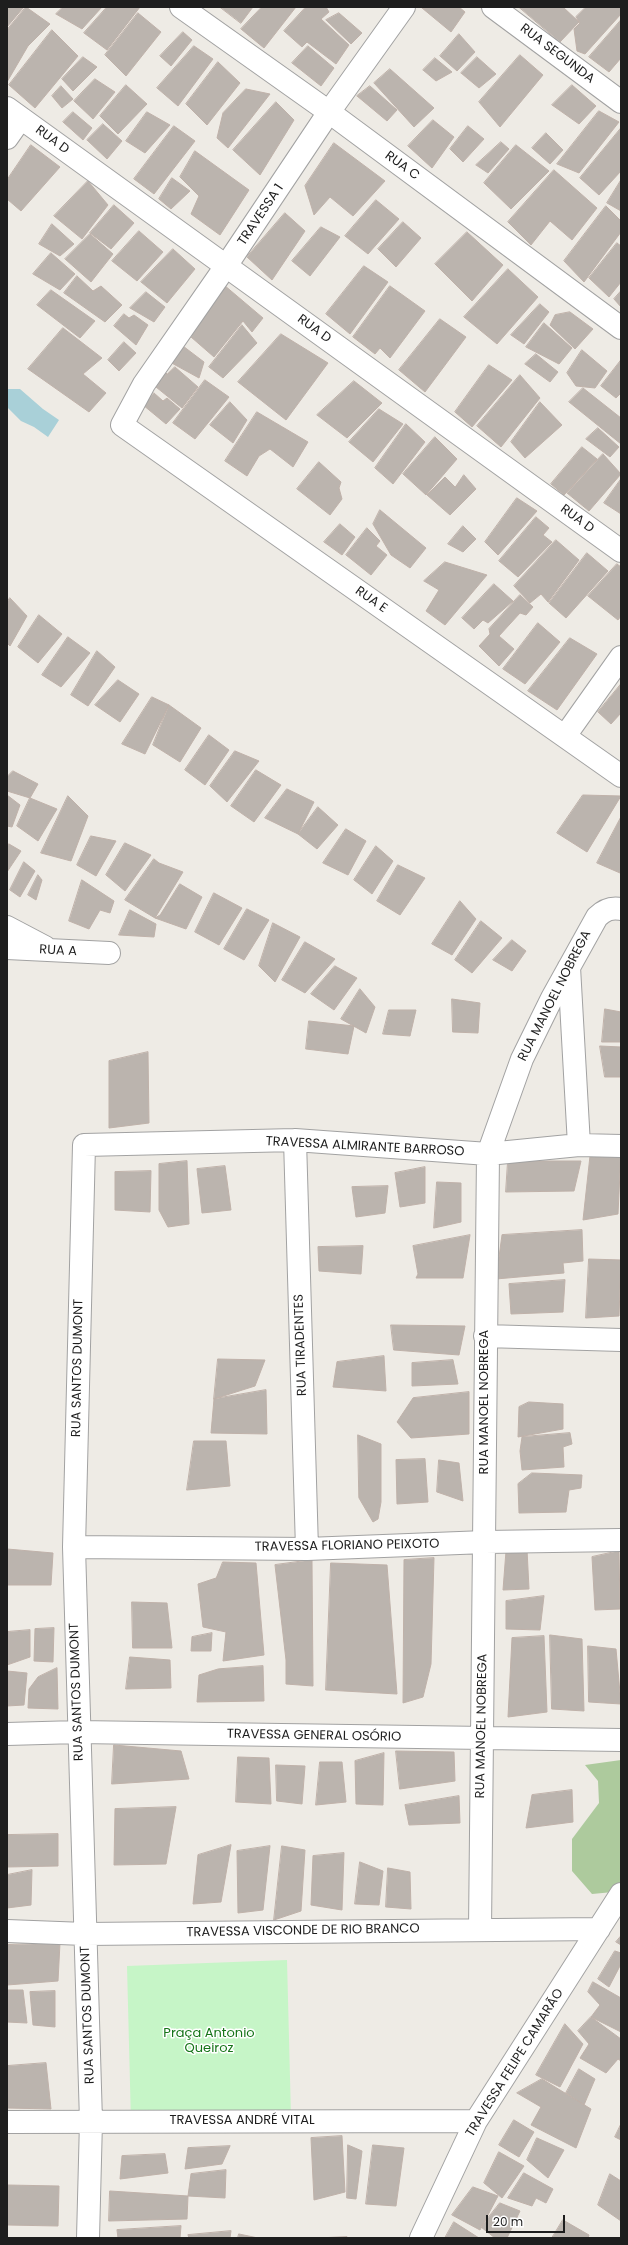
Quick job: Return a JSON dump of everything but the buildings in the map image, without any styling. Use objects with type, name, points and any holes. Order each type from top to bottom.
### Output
[{"type":"street","name":"RUA C","points":[[181,7],[329,112],[621,328]]},
{"type":"street","name":"TRAVESSA 1","points":[[122,425],[144,384],[226,266],[329,112],[404,7]]},
{"type":"street","name":"RUA SEGUNDA","points":[[493,7],[621,102]]},
{"type":"street","name":"RUA D","points":[[14,113],[621,551]]},
{"type":"street","points":[[7,138],[14,113]]},
{"type":"street","name":"RUA E","points":[[122,425],[621,776]]},
{"type":"street","points":[[565,736],[621,658]]},
{"type":"street","name":"RUA MANOEL NOBREGA","points":[[480,1929],[488,1154],[522,1059],[569,967],[597,917],[604,911],[616,909]]},
{"type":"street","points":[[7,928],[51,950]]},
{"type":"street","name":"RUA A","points":[[7,948],[109,953]]},
{"type":"street","points":[[569,967],[578,1145]]},
{"type":"street","name":"TRAVESSA ALMIRANTE BARROSO","points":[[84,1145],[295,1140],[488,1154],[578,1145],[621,1146]]},
{"type":"street","name":"RUA TIRADENTES","points":[[295,1140],[306,1549]]},
{"type":"street","name":"RUA SANTOS DUMONT","points":[[84,1145],[74,1547],[78,1732],[91,2121],[88,2238]]},
{"type":"street","points":[[485,1336],[621,1340]]},
{"type":"street","name":"TRAVESSA FLORIANO PEIXOTO","points":[[74,1547],[306,1549],[485,1542],[621,1540]]},
{"type":"street","name":"TRAVESSA GENERAL OSÓRIO","points":[[7,1734],[78,1732],[621,1740]]},
{"type":"street","name":"TRAVESSA FELIPE CAMARÃO","points":[[422,2238],[476,2122],[621,1894]]},
{"type":"street","name":"TRAVESSA VISCONDE DE RIO BRANCO","points":[[7,1932],[85,1934],[599,1929]]},
{"type":"street","name":"TRAVESSA ANDRÉ VITAL","points":[[7,2122],[476,2122]]},
{"type":"green space","points":[[621,1760],[621,1888],[613,1892],[592,1894],[572,1871],[572,1839],[599,1803],[598,1781],[585,1765]]},
{"type":"green space","name":"Praça Antonio Queiroz","points":[[287,1960],[291,2117],[131,2123],[127,1966]]},
{"type":"water","points":[[8,389],[20,389],[43,409],[59,420],[48,437],[34,427],[21,421],[7,407]]}]
